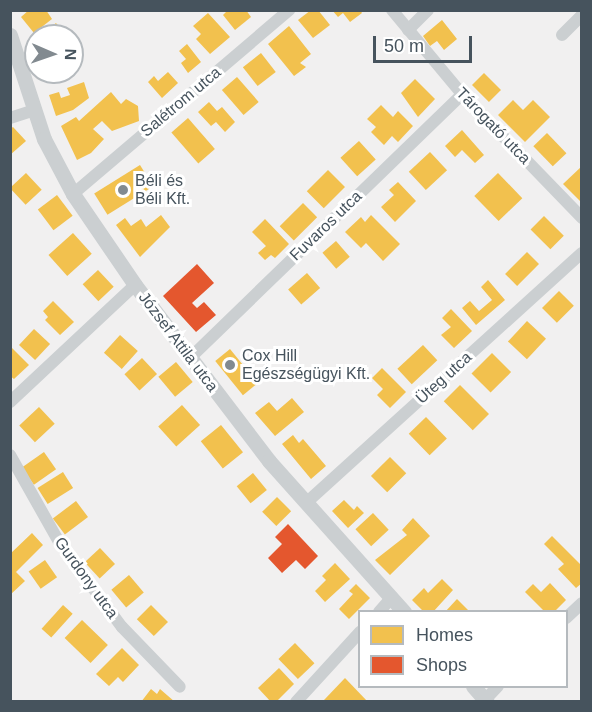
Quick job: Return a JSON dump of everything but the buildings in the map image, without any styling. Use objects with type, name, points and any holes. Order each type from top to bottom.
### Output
[{"type":"street","name":"Salétrom utca","points":[[73,194],[289,10]]},
{"type":"street","name":"Tárogató utca","points":[[392,10],[462,94],[582,218]]},
{"type":"street","points":[[408,30],[428,10]]},
{"type":"street","points":[[562,35],[582,15]]},
{"type":"street","name":"József Attila utca","points":[[10,35],[57,166],[73,194],[135,285],[306,503],[403,610]]},
{"type":"street","name":"Fuvaros utca","points":[[190,358],[462,94]]},
{"type":"street","points":[[10,118],[35,110]]},
{"type":"street","name":"Üteg utca","points":[[306,503],[582,253]]},
{"type":"street","points":[[10,402],[135,285]]},
{"type":"street","name":"Gurdony utca","points":[[10,455],[58,542],[122,627],[180,687]]},
{"type":"street","points":[[380,610],[392,597]]},
{"type":"street","points":[[568,617],[582,603]]},
{"type":"street","points":[[296,702],[358,634]]},
{"type":"street","points":[[474,688],[486,700],[497,688]]},
{"type":"place","name":"Béli és Béli Kft.","points":[[123,190]]},
{"type":"place","name":"Cox Hill Egészségügyi Kft.","points":[[230,365]]}]
